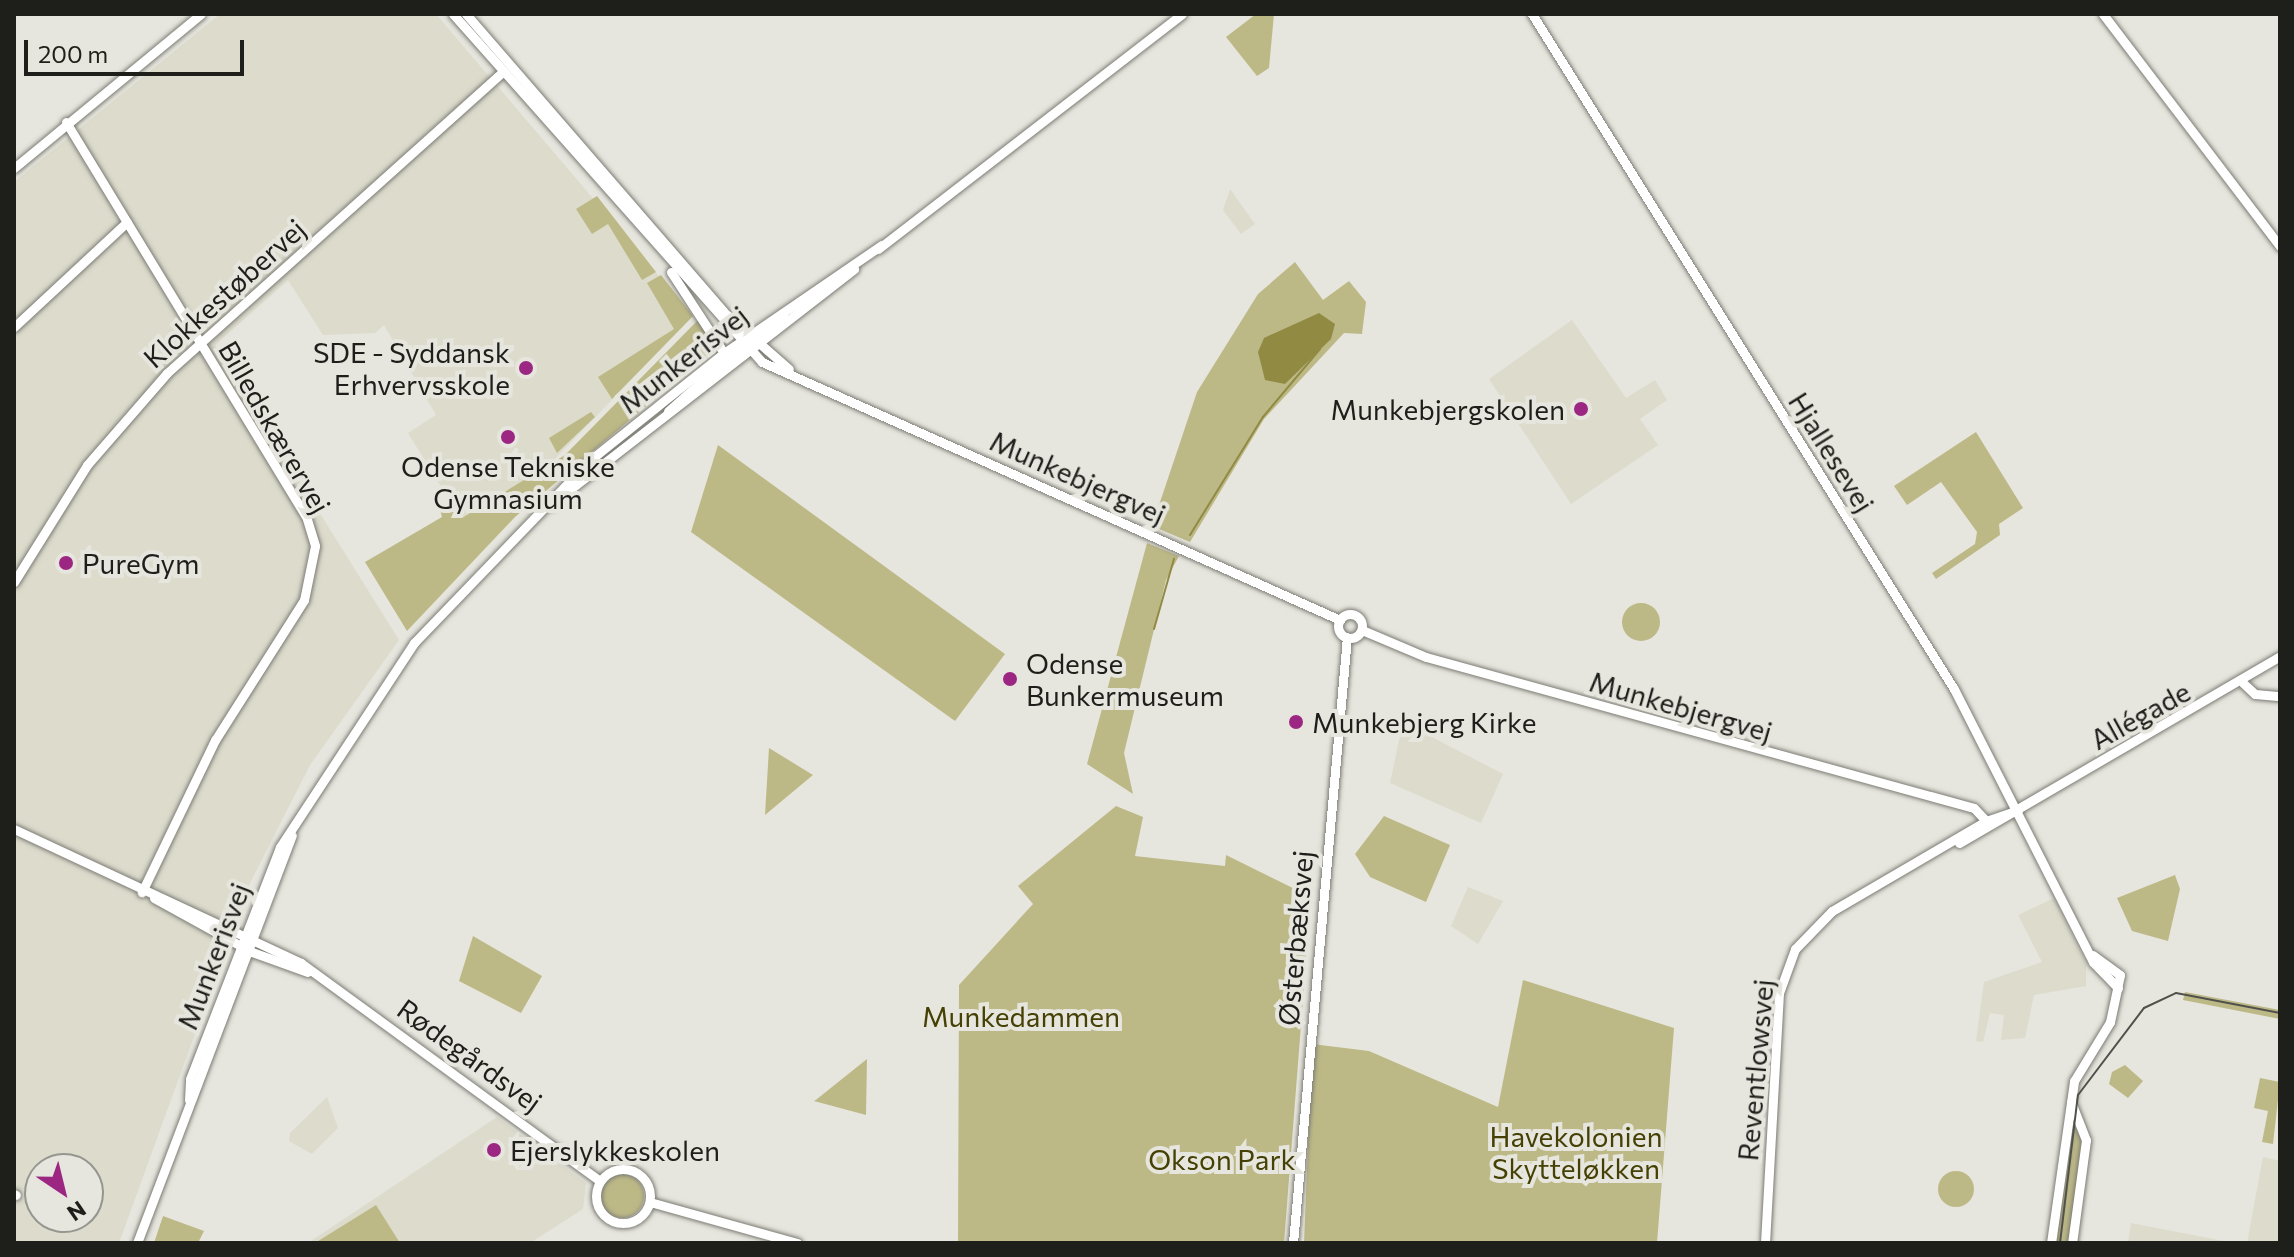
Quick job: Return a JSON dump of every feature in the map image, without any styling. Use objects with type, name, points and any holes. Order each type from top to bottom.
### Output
[{"type":"street","points":[[14,168],[66,122],[201,14]]},
{"type":"street","name":"Munkebjergvej","points":[[453,14],[670,265],[750,344],[798,375],[1340,620],[1357,615],[1362,630],[1426,657],[1974,808],[1986,821]]},
{"type":"street","name":"Munkebjergvej","points":[[466,14],[750,344]]},
{"type":"street","name":"Munkerisvej","points":[[189,1100],[217,1038],[272,866],[390,675],[524,525],[589,461],[724,353],[750,344],[1182,14]]},
{"type":"street","name":"Hjallesevej","points":[[1532,14],[1947,677],[2092,955],[2118,988]]},
{"type":"street","points":[[2103,14],[2280,246]]},
{"type":"street","name":"Klokkestøbervej","points":[[14,582],[87,465],[200,342],[503,71]]},
{"type":"street","name":"Billedskærervej","points":[[66,122],[306,516],[315,565],[304,600],[215,740],[146,894]]},
{"type":"street","points":[[14,327],[127,222]]},
{"type":"street","name":"Munkerisvej","points":[[524,525],[659,423],[802,298],[882,245]]},
{"type":"street","points":[[670,265],[724,353]]},
{"type":"street","points":[[1340,620],[1347,637],[1362,630]]},
{"type":"street","name":"Østerbæksvej","points":[[1293,1243],[1347,637]]},
{"type":"street","name":"Allégade","points":[[2018,810],[2243,683],[2280,656]]},
{"type":"street","points":[[2243,683],[2255,694],[2280,696]]},
{"type":"street","name":"Reventlowsvej","points":[[1952,845],[1986,821],[2018,810]]},
{"type":"street","name":"Reventlowsvej","points":[[1765,1243],[1779,993],[1795,949],[1832,911],[2018,810]]},
{"type":"street","name":"Rødegårdsvej","points":[[14,829],[248,943]]},
{"type":"street","name":"Munkerisvej","points":[[137,1243],[248,943],[292,834]]},
{"type":"street","name":"Rødegårdsvej","points":[[146,894],[169,911],[307,969],[389,1023],[600,1181]]},
{"type":"street","points":[[2051,1243],[2071,1099],[2083,1060],[2110,1022],[2120,975],[2092,955]]},
{"type":"street","points":[[2071,1099],[2086,1140],[2072,1243]]},
{"type":"street","points":[[616,1169],[634,1171],[647,1183],[650,1202],[635,1220],[612,1220],[598,1206],[600,1181],[616,1169]]},
{"type":"street","points":[[650,1202],[797,1243]]},
{"type":"shaded area","points":[[220,14],[436,14],[693,316],[547,467],[461,519],[408,433],[436,415],[384,325],[375,333],[323,335],[288,280],[215,345],[399,640],[310,765],[249,885],[119,1243],[14,1243],[14,182]]},
{"type":"shaded area","points":[[1230,189],[1255,224],[1241,234],[1223,210]]},
{"type":"shaded area","points":[[1319,313],[1335,324],[1331,339],[1285,384],[1265,380],[1258,352],[1264,338]]},
{"type":"shaded area","name":"Munkebjergskolen","points":[[1572,320],[1626,398],[1655,380],[1667,400],[1640,419],[1658,445],[1571,504],[1489,379]]},
{"type":"shaded area","points":[[1403,722],[1503,774],[1481,823],[1390,783]]},
{"type":"shaded area","points":[[1468,887],[1503,901],[1478,944],[1451,926]]},
{"type":"shaded area","points":[[2054,898],[2086,963],[2086,986],[2034,995],[2025,1038],[2001,1040],[2004,1015],[1990,1013],[1983,1042],[1976,1041],[1984,982],[2042,962],[2018,915]]},
{"type":"shaded area","points":[[327,1097],[338,1128],[312,1154],[289,1141],[290,1133]]},
{"type":"shaded area","name":"Ejerslykkeskolen","points":[[497,1117],[586,1183],[583,1209],[530,1243],[308,1243]]},
{"type":"shaded area","points":[[2263,1157],[2280,1161],[2280,1243],[2247,1243]]},
{"type":"shaded area","points":[[2131,1223],[2234,1243],[2128,1243]]},
{"type":"green space","points":[[1256,14],[1274,14],[1269,68],[1257,76],[1226,37]]},
{"type":"green space","points":[[597,196],[656,272],[642,280],[608,224],[592,234],[576,209]]},
{"type":"green space","points":[[1295,262],[1323,300],[1349,281],[1366,302],[1362,334],[1344,333],[1264,419],[1190,542],[1152,526],[1197,392],[1258,294]]},
{"type":"green space","points":[[661,275],[693,316],[612,399],[598,377],[674,329],[647,283]]},
{"type":"green space","points":[[698,320],[714,345],[708,354],[515,517],[407,631],[365,562],[442,517],[440,510],[452,503],[462,518],[565,455]]},
{"type":"green space","points":[[591,412],[595,417],[557,453],[549,438]]},
{"type":"green space","points":[[1976,432],[2023,508],[1999,524],[2000,535],[1936,579],[1932,573],[1975,544],[1977,532],[1941,482],[1907,505],[1894,486]]},
{"type":"green space","points":[[718,445],[1005,654],[955,721],[691,532]]},
{"type":"green space","points":[[1147,543],[1179,556],[1166,580],[1124,753],[1133,794],[1087,764]]},
{"type":"green space","points":[[1641,603],[1654,609],[1660,622],[1654,635],[1641,641],[1628,635],[1622,622],[1628,609]]},
{"type":"green space","points":[[769,748],[813,775],[765,815]]},
{"type":"green space","points":[[1116,806],[1143,817],[1135,856],[1225,866],[1226,855],[1311,897],[1284,1243],[958,1243],[959,985],[1033,904],[1018,886]]},
{"type":"green space","points":[[1384,816],[1450,845],[1426,902],[1370,877],[1355,854]]},
{"type":"green space","points":[[2175,875],[2180,889],[2168,941],[2132,931],[2117,898]]},
{"type":"green space","points":[[473,936],[542,976],[521,1013],[459,981]]},
{"type":"green space","name":"Havekolonien Skytteløkken","points":[[1523,980],[1674,1028],[1657,1243],[1304,1243],[1312,1044],[1369,1051],[1498,1107]]},
{"type":"green space","points":[[2185,992],[2280,1010],[2280,1019],[2183,1000]]},
{"type":"green space","points":[[867,1059],[866,1115],[814,1101],[817,1099]]},
{"type":"green space","points":[[2125,1065],[2143,1081],[2128,1098],[2109,1084],[2112,1072]]},
{"type":"green space","points":[[2260,1078],[2280,1082],[2273,1144],[2262,1142],[2268,1111],[2254,1108]]},
{"type":"green space","points":[[2071,1119],[2083,1140],[2070,1243],[2055,1243]]},
{"type":"green space","points":[[1956,1171],[1969,1176],[1974,1189],[1969,1202],[1956,1207],[1943,1202],[1938,1189],[1943,1176]]},
{"type":"green space","points":[[622,1174],[637,1181],[644,1196],[637,1211],[622,1218],[607,1211],[600,1196],[607,1181]]},
{"type":"green space","points":[[376,1205],[400,1243],[315,1243]]},
{"type":"green space","points":[[163,1216],[204,1231],[198,1243],[154,1243]]},
{"type":"waterway","points":[[1190,535],[1263,417],[1320,349]]},
{"type":"waterway","points":[[1154,629],[1174,559]]},
{"type":"tram line","points":[[2060,1243],[2078,1095],[2144,1008],[2176,993],[2280,1013]]},
{"type":"place","name":"SDE - Syddansk Erhvervsskole","points":[[526,368]]},
{"type":"place","name":"Munkebjergskolen","points":[[1581,409]]},
{"type":"place","name":"Odense Tekniske Gymnasium","points":[[508,437]]},
{"type":"place","name":"PureGym","points":[[66,563]]},
{"type":"place","name":"Odense Bunkermuseum","points":[[1010,679]]},
{"type":"place","name":"Munkebjerg Kirke","points":[[1296,722]]},
{"type":"place","name":"Ejerslykkeskolen","points":[[494,1150]]},
{"type":"park label","name":"Munkedammen","points":[[1021,1016]]},
{"type":"park label","name":"Okson Park","points":[[1222,1159]]}]
